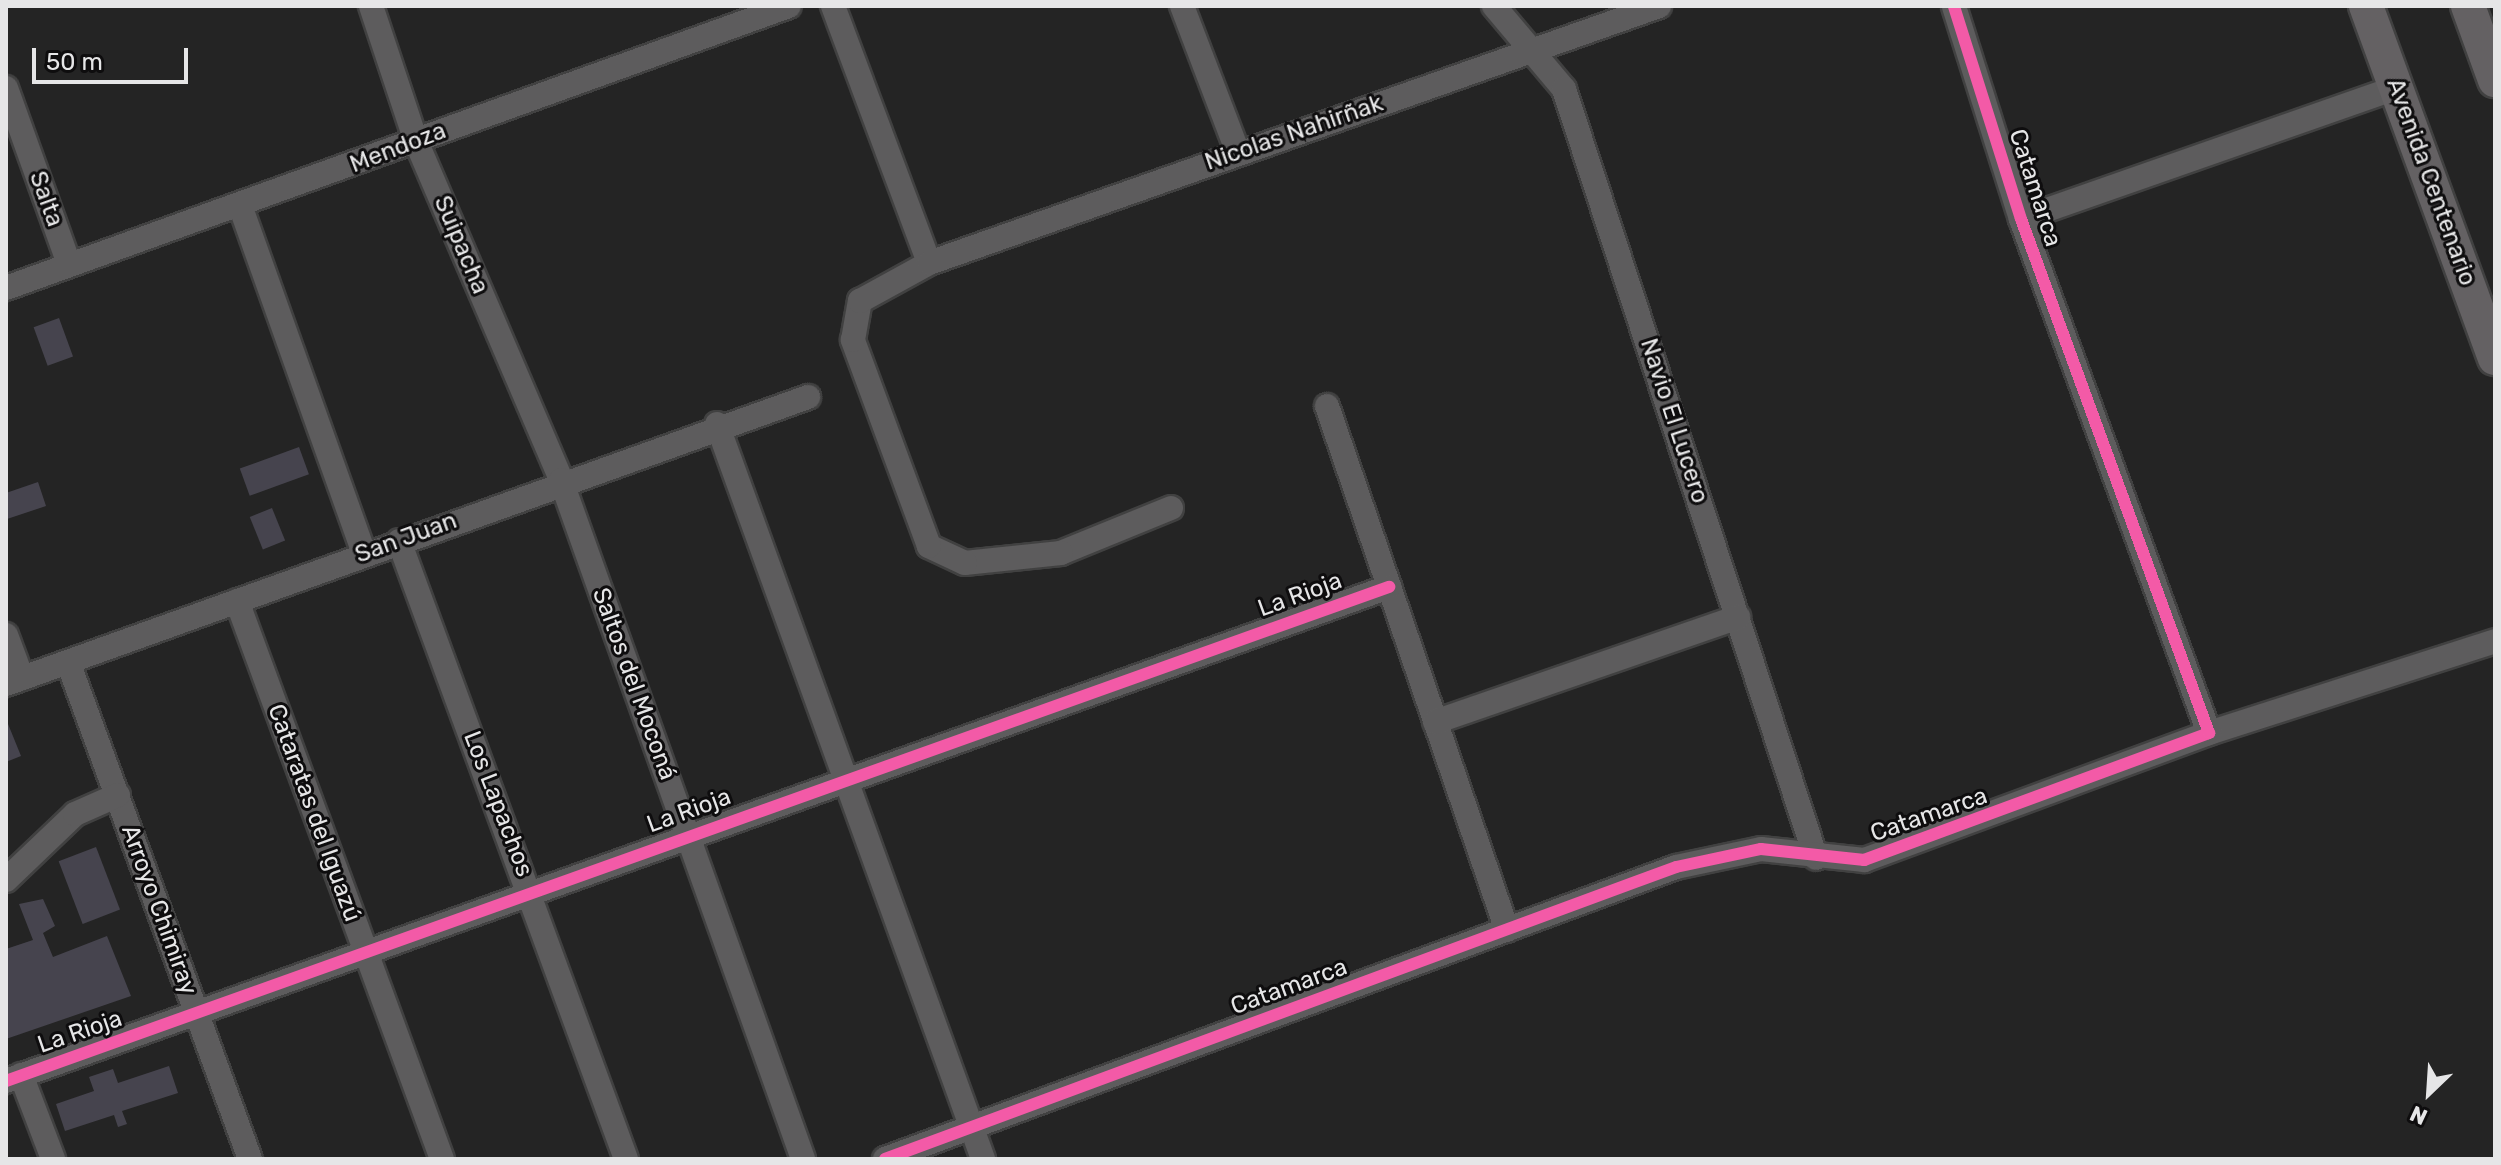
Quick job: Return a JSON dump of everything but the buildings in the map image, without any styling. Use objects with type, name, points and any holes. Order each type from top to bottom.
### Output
[{"type":"main road","name":"Avenida Centenario","points":[[2366,6],[2495,358]]},
{"type":"main road","points":[[2468,6],[2488,40],[2495,80]]},
{"type":"street","name":"Suipacha","points":[[371,6],[416,141],[561,480]]},
{"type":"street","name":"Mendoza","points":[[6,288],[69,264],[241,208],[789,6]]},
{"type":"street","points":[[833,6],[929,263]]},
{"type":"street","points":[[1182,6],[1238,153]]},
{"type":"street","name":"Navio El Lucero","points":[[1494,6],[1564,89],[1816,858]]},
{"type":"street","name":"Nicolas Nahirñak","points":[[1171,508],[1061,553],[965,563],[929,546],[853,340],[860,301],[929,263],[1659,6]]},
{"type":"street","name":"Catamarca","points":[[885,1159],[1676,867],[1761,849],[1816,858],[1864,860],[2209,733],[2021,219],[1954,6]]},
{"type":"street","name":"Salta","points":[[6,88],[69,264]]},
{"type":"street","points":[[2021,219],[2396,88]]},
{"type":"street","points":[[241,208],[364,553]]},
{"type":"street","name":"San Juan","points":[[14,681],[717,424],[808,397]]},
{"type":"street","points":[[1327,406],[1507,930]]},
{"type":"street","points":[[717,424],[848,777],[983,1159]]},
{"type":"street","name":"Saltos del Moconá","points":[[561,480],[803,1159]]},
{"type":"street","name":"Los Lapachos","points":[[399,541],[531,893],[626,1159]]},
{"type":"street","name":"La Rioja","points":[[14,1078],[366,956],[687,834],[1389,587]]},
{"type":"street","name":"Cataratas del Iguazú","points":[[237,601],[442,1159]]},
{"type":"street","points":[[1435,722],[1738,617]]},
{"type":"street","points":[[6,635],[14,681]]},
{"type":"street","points":[[2209,733],[2495,641]]},
{"type":"street","name":"Arroyo Chimiray","points":[[68,662],[250,1159]]},
{"type":"street","points":[[6,880],[75,814],[118,795]]},
{"type":"street","points":[[14,1078],[53,1159]]},
{"type":"cycle path","points":[[885,1159],[1676,867],[1761,849],[1864,860],[2209,733],[2021,219],[1954,6]]},
{"type":"cycle path","points":[[6,1081],[1389,587]]}]
